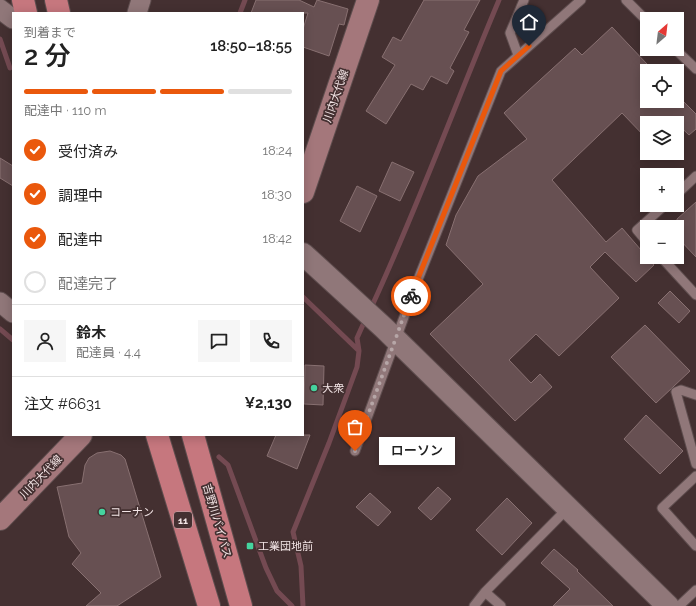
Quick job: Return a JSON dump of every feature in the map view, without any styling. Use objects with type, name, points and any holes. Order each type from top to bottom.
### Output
[{"type":"highway","points":[[23,0],[26,12]]},
{"type":"highway","points":[[56,0],[59,12]]},
{"type":"highway","name":"11","points":[[157,436],[209,606]]},
{"type":"highway","name":"吉野川バイパス","points":[[193,436],[241,606]]},
{"type":"main road","name":"川内大代線","points":[[304,189],[368,0]]},
{"type":"main road","name":"川内大代線","points":[[0,519],[80,436]]},
{"type":"street","points":[[137,12],[141,0]]},
{"type":"street","points":[[0,9],[12,18]]},
{"type":"street","points":[[304,255],[390,334],[668,606]]},
{"type":"street","points":[[0,302],[12,312]]},
{"type":"lane","points":[[518,55],[510,33],[524,0]]},
{"type":"lane","points":[[355,451],[390,334],[414,287],[501,71],[581,0]]},
{"type":"lane","points":[[626,0],[640,14]]},
{"type":"lane","points":[[682,56],[696,70]]},
{"type":"lane","points":[[684,187],[696,176]]},
{"type":"lane","points":[[648,220],[656,212]]},
{"type":"lane","points":[[667,264],[696,295]]},
{"type":"lane","points":[[696,395],[681,390],[676,392],[696,464]]},
{"type":"lane","points":[[696,476],[662,508],[696,546]]},
{"type":"lane","points":[[474,606],[485,592],[568,508]]},
{"type":"lane","points":[[679,606],[696,590]]},
{"type":"lane","points":[[485,592],[501,606]]},
{"type":"building","points":[[256,0],[299,0],[314,7],[317,0],[348,9],[344,25],[339,24],[329,56],[304,47],[304,26],[308,13],[251,12]]},
{"type":"building","points":[[424,0],[480,0],[464,30],[469,32],[450,68],[454,71],[447,84],[431,76],[423,90],[411,84],[386,124],[366,111],[395,65],[382,57],[393,37],[401,41]]},
{"type":"building","points":[[612,27],[647,64],[640,64],[640,108],[684,108],[684,102],[696,114],[696,129],[689,135],[684,130],[684,116],[640,116],[640,132],[622,113],[552,180],[606,242],[622,228],[640,249],[640,264],[654,265],[636,282],[605,252],[590,267],[619,298],[559,356],[536,334],[509,360],[531,383],[540,374],[552,387],[515,421],[430,334],[483,284],[446,245],[456,215],[478,176],[527,139],[504,113],[575,48],[582,55]]},
{"type":"building","points":[[0,158],[12,165],[12,185],[0,178]]},
{"type":"building","points":[[392,162],[414,172],[400,201],[379,191]]},
{"type":"building","points":[[357,186],[377,196],[360,232],[340,221]]},
{"type":"building","points":[[696,202],[696,257],[684,244],[684,220],[677,219]]},
{"type":"building","points":[[670,291],[690,311],[679,323],[658,303]]},
{"type":"building","points":[[645,325],[690,371],[656,403],[611,357]]},
{"type":"building","points":[[305,365],[324,366],[323,405],[304,404]]},
{"type":"building","points":[[646,415],[683,451],[660,474],[624,439]]},
{"type":"building","points":[[310,435],[297,469],[267,456],[276,436]]},
{"type":"building","name":"コーナン","points":[[110,451],[121,455],[125,459],[161,577],[117,606],[86,606],[101,593],[72,564],[81,553],[69,537],[57,487],[82,483],[85,465],[89,458],[97,453]]},
{"type":"building","points":[[438,487],[451,499],[431,520],[418,508]]},
{"type":"building","points":[[370,493],[391,512],[378,526],[356,507]]},
{"type":"building","points":[[507,498],[532,523],[502,555],[476,530]]},
{"type":"building","points":[[554,549],[578,570],[577,571],[613,606],[553,606],[570,589],[541,563]]},
{"type":"waterway","points":[[240,12],[245,0]]},
{"type":"waterway","points":[[371,308],[421,193],[499,0]]},
{"type":"waterway","points":[[0,39],[10,68]]},
{"type":"waterway","points":[[304,298],[358,350]]},
{"type":"waterway","points":[[303,606],[301,566],[293,532],[329,443],[357,367],[359,351],[357,338],[366,318]]},
{"type":"waterway","points":[[0,329],[12,339]]},
{"type":"waterway","points":[[219,457],[228,465],[266,568],[277,591],[292,606]]},
{"type":"way so far","points":[[355,451],[411,296]]},
{"type":"place","name":"大衆","points":[[314,388]]},
{"type":"place","name":"ローソン","points":[[355,451]]},
{"type":"place","name":"コーナン","points":[[102,512]]},
{"type":"place","name":"工業団地前","points":[[250,546]]},
{"type":"route","points":[[411,296],[501,71],[529,46]]}]
